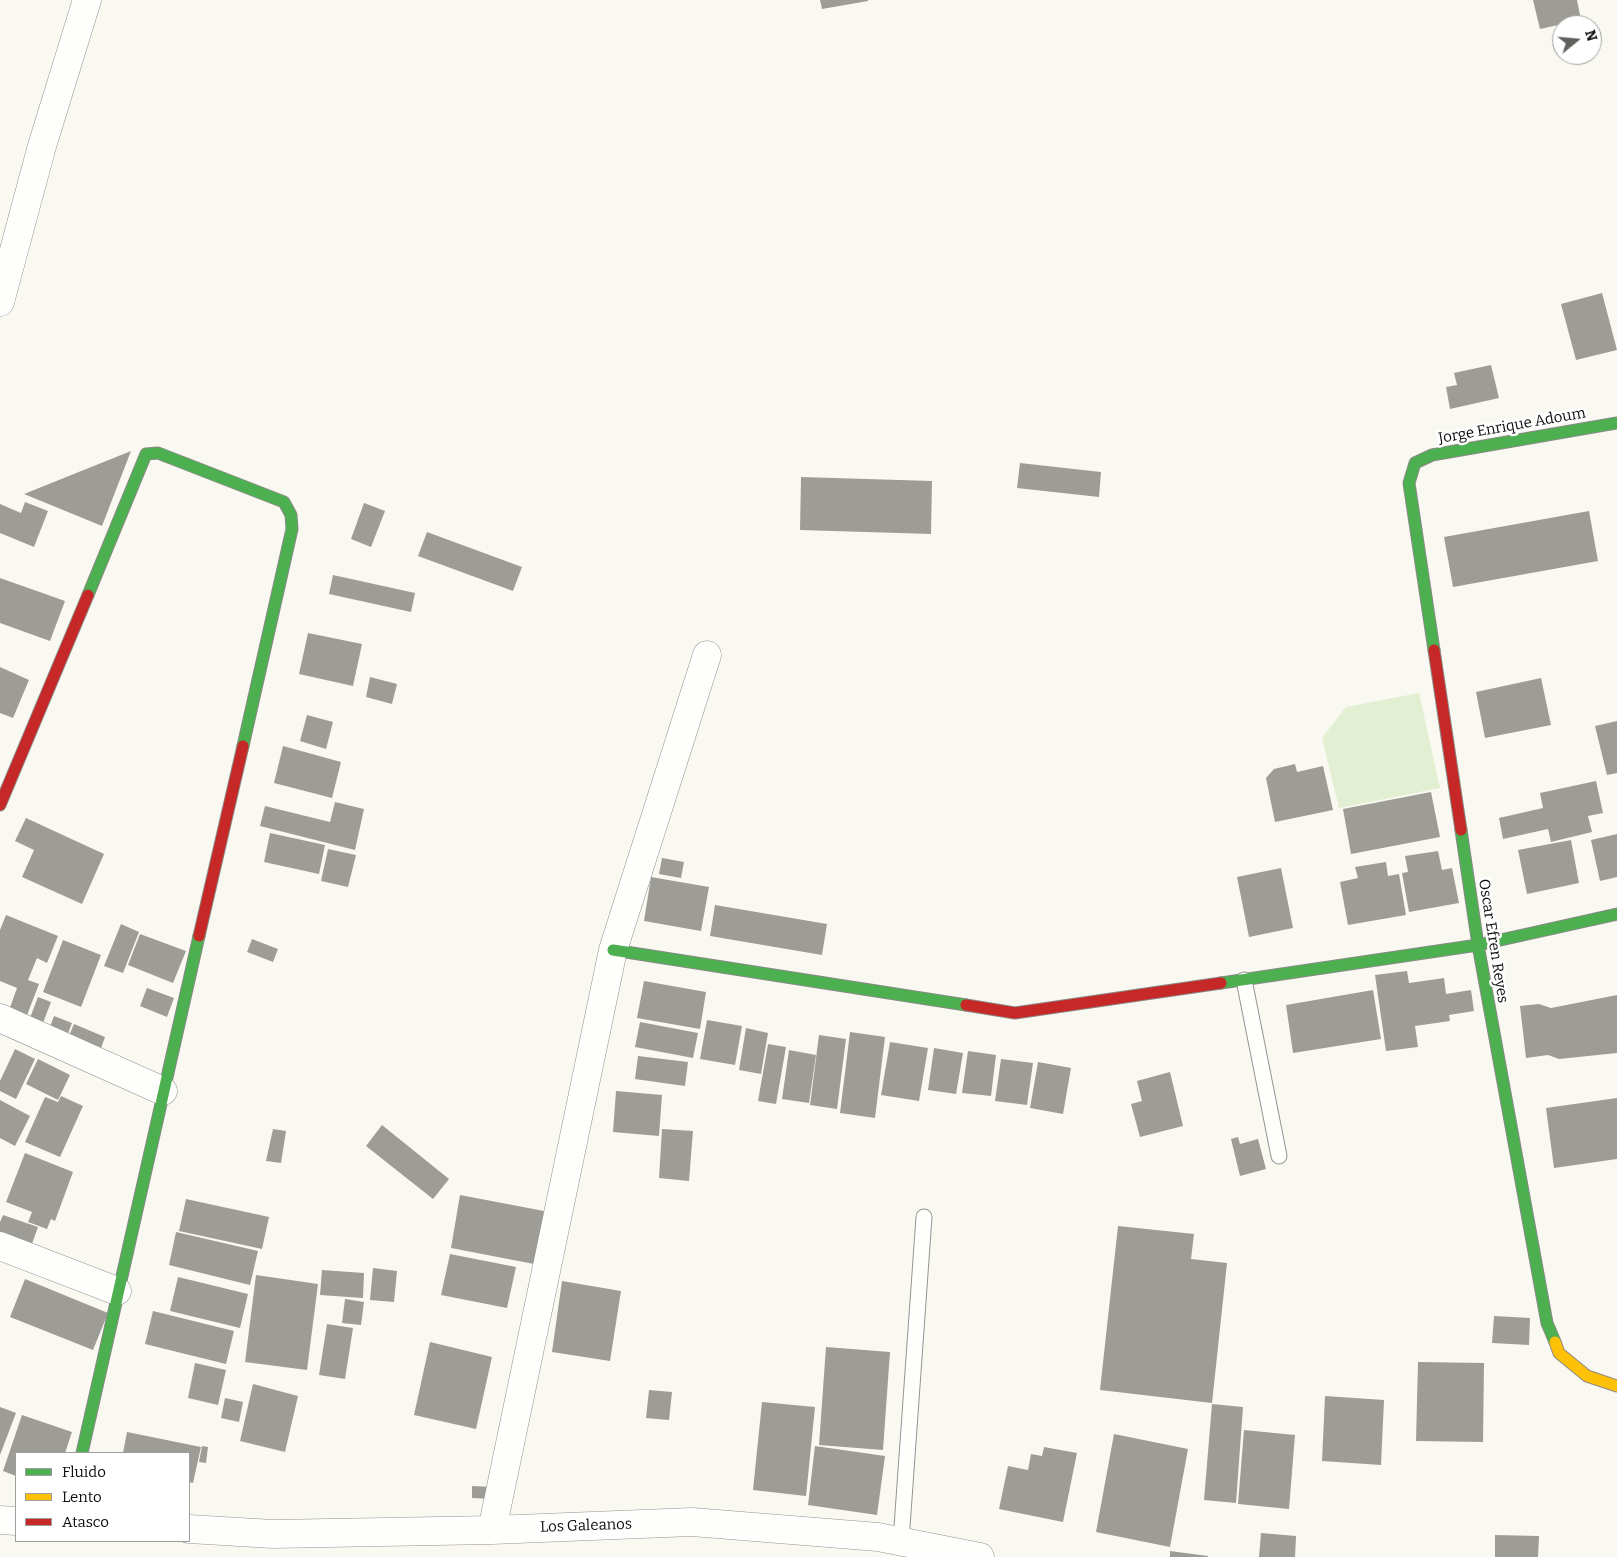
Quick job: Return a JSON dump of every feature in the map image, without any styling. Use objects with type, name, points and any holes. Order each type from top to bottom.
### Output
[{"type":"street","points":[[0,302],[42,146],[87,0]]},
{"type":"street","name":"Jorge Enrique Adoum","points":[[1414,463],[1432,455],[1617,423]]},
{"type":"street","points":[[0,805],[146,454],[158,453],[284,502],[291,515],[292,530],[117,1291],[82,1452]]},
{"type":"street","name":"Oscar Efren Reyes","points":[[1414,463],[1409,483],[1478,945],[1547,1323],[1560,1353],[1586,1376],[1617,1386]]},
{"type":"street","points":[[492,1530],[614,950],[707,655]]},
{"type":"street","points":[[614,950],[1015,1013],[1478,945],[1617,914]]},
{"type":"street","points":[[0,1018],[163,1091]]},
{"type":"street","points":[[0,1246],[117,1291]]},
{"type":"street","points":[[0,1520],[15,1521]]},
{"type":"street","name":"Los Galeanos","points":[[190,1529],[273,1534],[492,1530],[692,1522],[901,1541],[980,1557]]},
{"type":"lane","points":[[1244,980],[1279,1156]]},
{"type":"lane","points":[[901,1541],[924,1217]]},
{"type":"green space","points":[[1419,693],[1440,788],[1339,808],[1322,738],[1346,707]]},
{"type":"building","points":[[820,0],[868,0],[868,1],[822,9]]},
{"type":"building","points":[[1533,0],[1577,0],[1580,15],[1552,15],[1552,26],[1540,29]]},
{"type":"building","points":[[1602,293],[1617,350],[1576,360],[1561,304]]},
{"type":"building","points":[[1491,365],[1499,398],[1450,409],[1446,387],[1457,385],[1454,373]]},
{"type":"building","points":[[131,451],[102,526],[24,494]]},
{"type":"building","points":[[1020,463],[1101,472],[1099,497],[1017,488]]},
{"type":"building","points":[[801,477],[932,481],[931,534],[800,530]]},
{"type":"building","points":[[25,502],[48,511],[34,547],[0,533],[0,504],[21,513]]},
{"type":"building","points":[[364,503],[385,511],[371,547],[351,539]]},
{"type":"building","points":[[1589,511],[1598,561],[1453,587],[1444,537]]},
{"type":"building","points":[[427,532],[522,567],[513,591],[418,556]]},
{"type":"building","points":[[333,575],[415,593],[411,612],[329,594]]},
{"type":"building","points":[[0,578],[65,601],[50,641],[0,623]]},
{"type":"building","points":[[308,633],[362,644],[353,686],[299,674]]},
{"type":"building","points":[[0,667],[29,680],[13,718],[0,713]]},
{"type":"building","points":[[370,677],[397,684],[392,704],[366,697]]},
{"type":"building","points":[[1541,678],[1551,725],[1485,738],[1476,692]]},
{"type":"building","points":[[307,715],[333,722],[326,749],[300,741]]},
{"type":"building","points":[[1617,721],[1617,773],[1607,775],[1595,726]]},
{"type":"building","points":[[283,746],[341,762],[332,798],[274,783]]},
{"type":"building","points":[[1295,764],[1297,772],[1323,766],[1333,810],[1275,822],[1266,778],[1274,769]]},
{"type":"building","points":[[1596,781],[1603,813],[1588,816],[1592,832],[1551,842],[1548,829],[1503,839],[1499,818],[1543,808],[1540,793]]},
{"type":"building","points":[[1431,792],[1440,837],[1351,854],[1343,809]]},
{"type":"building","points":[[335,802],[364,809],[355,850],[260,826],[265,806],[330,822]]},
{"type":"building","points":[[26,818],[104,854],[82,904],[22,877],[34,850],[15,841]]},
{"type":"building","points":[[270,833],[325,845],[319,874],[264,862]]},
{"type":"building","points":[[1617,834],[1617,877],[1600,881],[1591,840]]},
{"type":"building","points":[[1571,840],[1579,883],[1527,894],[1518,850]]},
{"type":"building","points":[[328,849],[356,855],[348,887],[321,881]]},
{"type":"building","points":[[1438,851],[1442,870],[1452,868],[1459,903],[1409,912],[1402,873],[1408,872],[1405,856]]},
{"type":"building","points":[[662,858],[684,862],[681,878],[659,874]]},
{"type":"building","points":[[1386,862],[1388,876],[1399,874],[1406,915],[1348,925],[1340,882],[1358,878],[1355,867]]},
{"type":"building","points":[[1281,868],[1293,928],[1249,937],[1237,877]]},
{"type":"building","points":[[651,877],[709,887],[701,931],[644,921]]},
{"type":"building","points":[[715,905],[827,924],[822,955],[710,936]]},
{"type":"building","points":[[6,915],[58,936],[47,963],[37,958],[28,980],[39,984],[24,1023],[7,1016],[17,988],[0,981],[0,930]]},
{"type":"building","points":[[121,924],[139,932],[123,973],[104,966]]},
{"type":"building","points":[[140,934],[186,951],[173,983],[128,965]]},
{"type":"building","points":[[252,939],[278,949],[273,962],[247,952]]},
{"type":"building","points":[[63,940],[101,955],[81,1007],[43,992]]},
{"type":"building","points":[[1407,971],[1409,983],[1444,978],[1446,994],[1471,990],[1474,1011],[1449,1015],[1450,1021],[1415,1026],[1418,1047],[1386,1051],[1375,975]]},
{"type":"building","points":[[644,981],[706,992],[700,1029],[637,1018]]},
{"type":"building","points":[[147,988],[174,998],[167,1017],[140,1006]]},
{"type":"building","points":[[1373,990],[1381,1039],[1293,1053],[1286,1005]]},
{"type":"building","points":[[1617,995],[1617,1053],[1559,1059],[1548,1055],[1526,1058],[1520,1006],[1539,1004],[1551,1008]]},
{"type":"building","points":[[38,997],[51,1002],[41,1028],[28,1023]]},
{"type":"building","points":[[54,1016],[72,1023],[66,1039],[48,1032]]},
{"type":"building","points":[[707,1020],[742,1026],[735,1065],[700,1059]]},
{"type":"building","points":[[640,1022],[698,1033],[693,1058],[635,1047]]},
{"type":"building","points":[[74,1024],[105,1037],[100,1051],[68,1038]]},
{"type":"building","points":[[746,1028],[768,1033],[761,1074],[739,1070]]},
{"type":"building","points":[[850,1032],[885,1037],[875,1118],[840,1113]]},
{"type":"building","points":[[819,1035],[846,1039],[837,1109],[810,1105]]},
{"type":"building","points":[[890,1042],[928,1048],[919,1101],[881,1095]]},
{"type":"building","points":[[768,1044],[786,1047],[776,1104],[758,1101]]},
{"type":"building","points":[[934,1048],[963,1053],[956,1094],[928,1090]]},
{"type":"building","points":[[15,1049],[35,1059],[16,1099],[0,1091],[0,1081]]},
{"type":"building","points":[[789,1050],[816,1055],[809,1103],[782,1099]]},
{"type":"building","points":[[968,1051],[996,1055],[991,1096],[962,1093]]},
{"type":"building","points":[[638,1056],[688,1062],[685,1086],[635,1079]]},
{"type":"building","points":[[38,1059],[70,1075],[58,1100],[26,1084]]},
{"type":"building","points":[[1001,1059],[1033,1063],[1027,1105],[995,1101]]},
{"type":"building","points":[[1038,1062],[1071,1068],[1063,1114],[1030,1108]]},
{"type":"building","points":[[1170,1072],[1183,1126],[1140,1137],[1131,1104],[1142,1101],[1137,1081]]},
{"type":"building","points":[[616,1091],[662,1095],[659,1136],[613,1132]]},
{"type":"building","points":[[61,1096],[83,1106],[60,1157],[25,1142],[45,1097],[58,1102]]},
{"type":"building","points":[[1617,1098],[1617,1159],[1554,1168],[1546,1108]]},
{"type":"building","points":[[0,1100],[30,1116],[15,1146],[0,1138]]},
{"type":"building","points":[[382,1125],[449,1179],[433,1199],[366,1146]]},
{"type":"building","points":[[273,1129],[286,1131],[281,1163],[266,1161]]},
{"type":"building","points":[[662,1129],[693,1131],[689,1181],[659,1178]]},
{"type":"building","points":[[1238,1137],[1240,1144],[1258,1139],[1266,1169],[1240,1176],[1231,1139]]},
{"type":"building","points":[[25,1153],[73,1172],[55,1221],[51,1219],[47,1229],[28,1222],[32,1212],[6,1202]]},
{"type":"building","points":[[460,1195],[544,1211],[534,1264],[451,1248]]},
{"type":"building","points":[[186,1199],[269,1217],[262,1249],[179,1231]]},
{"type":"building","points":[[3,1215],[38,1227],[29,1252],[0,1241],[0,1222]]},
{"type":"building","points":[[1118,1226],[1194,1234],[1191,1259],[1227,1263],[1212,1403],[1100,1390]]},
{"type":"building","points":[[176,1232],[258,1251],[250,1285],[169,1265]]},
{"type":"building","points":[[450,1254],[516,1267],[507,1308],[441,1295]]},
{"type":"building","points":[[373,1268],[397,1271],[394,1302],[370,1300]]},
{"type":"building","points":[[322,1270],[364,1273],[363,1298],[320,1295]]},
{"type":"building","points":[[256,1275],[318,1284],[307,1370],[245,1362]]},
{"type":"building","points":[[178,1277],[248,1294],[240,1328],[170,1311]]},
{"type":"building","points":[[25,1279],[108,1313],[93,1350],[10,1317]]},
{"type":"building","points":[[562,1281],[621,1291],[610,1361],[552,1352]]},
{"type":"building","points":[[345,1299],[364,1302],[361,1325],[342,1323]]},
{"type":"building","points":[[153,1311],[234,1331],[226,1364],[145,1344]]},
{"type":"building","points":[[1494,1316],[1530,1318],[1529,1345],[1492,1343]]},
{"type":"building","points":[[327,1324],[353,1328],[345,1379],[319,1375]]},
{"type":"building","points":[[430,1342],[492,1357],[476,1429],[414,1415]]},
{"type":"building","points":[[826,1347],[890,1352],[883,1450],[819,1445]]},
{"type":"building","points":[[1418,1362],[1484,1363],[1483,1442],[1416,1441]]},
{"type":"building","points":[[195,1363],[226,1370],[218,1405],[188,1398]]},
{"type":"building","points":[[253,1384],[298,1396],[285,1452],[240,1441]]},
{"type":"building","points":[[649,1390],[672,1392],[669,1420],[646,1418]]},
{"type":"building","points":[[1325,1396],[1384,1400],[1381,1465],[1322,1461]]},
{"type":"building","points":[[225,1398],[243,1402],[239,1422],[221,1418]]},
{"type":"building","points":[[762,1402],[815,1407],[806,1496],[753,1490]]},
{"type":"building","points":[[1212,1404],[1243,1407],[1236,1503],[1204,1500]]},
{"type":"building","points":[[0,1407],[16,1413],[0,1455]]},
{"type":"building","points":[[22,1415],[72,1432],[65,1452],[15,1452],[15,1476],[3,1471]]},
{"type":"building","points":[[1244,1430],[1295,1435],[1289,1509],[1238,1504]]},
{"type":"building","points":[[127,1432],[201,1447],[193,1483],[190,1482],[190,1452],[123,1452]]},
{"type":"building","points":[[1114,1434],[1188,1449],[1170,1547],[1096,1532]]},
{"type":"building","points":[[202,1446],[208,1447],[206,1463],[199,1462]]},
{"type":"building","points":[[815,1446],[885,1456],[877,1515],[808,1505]]},
{"type":"building","points":[[1044,1447],[1077,1453],[1063,1522],[999,1509],[1008,1466],[1028,1470],[1031,1454],[1042,1456]]},
{"type":"building","points":[[472,1486],[494,1487],[494,1499],[472,1498]]},
{"type":"building","points":[[1261,1533],[1296,1536],[1295,1557],[1259,1557]]},
{"type":"building","points":[[1495,1535],[1539,1536],[1538,1557],[1495,1557]]},
{"type":"building","points":[[1170,1551],[1208,1556],[1208,1557],[1170,1557]]},
{"type":"traffic: fast","points":[[1434,650],[1409,483],[1415,463],[1432,455],[1617,423]]},
{"type":"traffic: fast","points":[[88,595],[146,454],[158,453],[284,502],[291,515],[292,529],[243,746]]},
{"type":"traffic: fast","points":[[1461,830],[1478,945],[1547,1323],[1555,1342]]},
{"type":"traffic: fast","points":[[1221,983],[1478,945],[1617,914]]},
{"type":"traffic: fast","points":[[82,1452],[199,936]]},
{"type":"traffic: fast","points":[[613,950],[966,1005]]},
{"type":"traffic: slow","points":[[1555,1342],[1559,1353],[1587,1376],[1617,1386]]},
{"type":"traffic: jam","points":[[0,805],[88,595]]},
{"type":"traffic: jam","points":[[1434,650],[1461,830]]},
{"type":"traffic: jam","points":[[199,936],[243,746]]},
{"type":"traffic: jam","points":[[966,1005],[1015,1013],[1221,983]]}]
